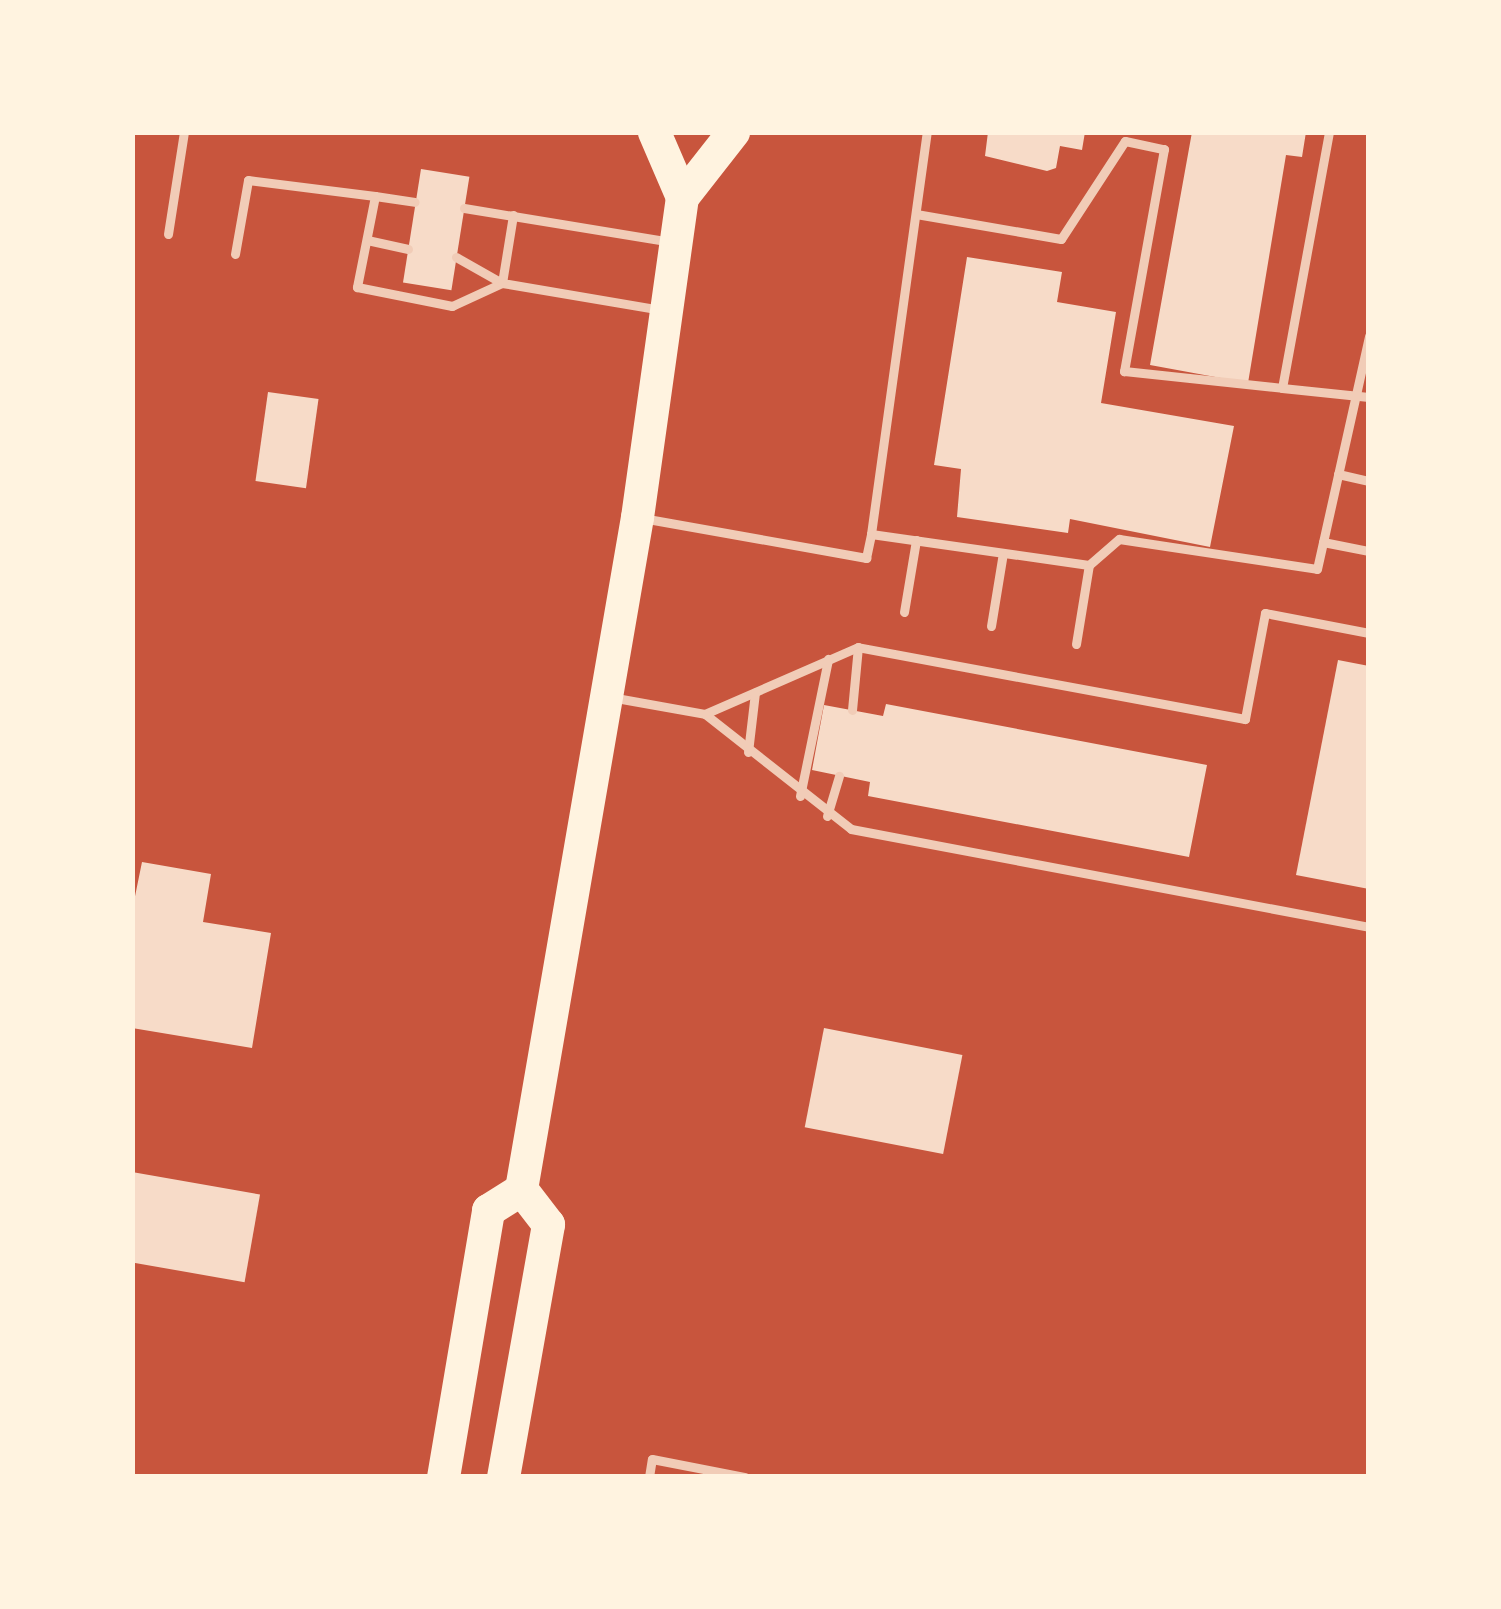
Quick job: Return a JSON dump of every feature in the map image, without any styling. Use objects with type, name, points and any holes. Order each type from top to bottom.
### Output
[{"type":"highway","points":[[654,132],[682,197]]},
{"type":"highway","points":[[503,1477],[548,1224],[521,1189],[637,517],[682,197],[733,132]]},
{"type":"highway","points":[[443,1477],[488,1210],[521,1189]]},
{"type":"lane","points":[[168,234],[184,132]]},
{"type":"lane","points":[[637,517],[866,558],[928,132]]},
{"type":"lane","points":[[1282,388],[1329,132]]},
{"type":"lane","points":[[916,214],[1061,239],[1125,141],[1164,149],[1124,371],[1369,397]]},
{"type":"lane","points":[[236,254],[248,181],[415,202]]},
{"type":"lane","points":[[375,196],[357,287],[452,306],[502,283]]},
{"type":"lane","points":[[464,208],[676,243]]},
{"type":"lane","points":[[502,283],[513,215]]},
{"type":"lane","points":[[367,240],[408,248]]},
{"type":"lane","points":[[456,257],[502,283],[666,310]]},
{"type":"lane","points":[[1076,644],[1089,565],[1119,539],[1317,568],[1369,336]]},
{"type":"lane","points":[[1338,474],[1369,481]]},
{"type":"lane","points":[[871,534],[1089,565]]},
{"type":"lane","points":[[904,612],[916,540]]},
{"type":"lane","points":[[1323,542],[1369,551]]},
{"type":"lane","points":[[991,626],[1003,553]]},
{"type":"lane","points":[[705,714],[858,647],[1245,719],[1265,613],[1369,633]]},
{"type":"lane","points":[[852,710],[858,647]]},
{"type":"lane","points":[[800,796],[828,659]]},
{"type":"lane","points":[[748,752],[755,692]]},
{"type":"lane","points":[[604,695],[705,714],[800,796],[851,829],[1369,927]]},
{"type":"lane","points":[[827,816],[839,776]]},
{"type":"lane","points":[[649,1477],[652,1459],[746,1477]]},
{"type":"building","points":[[988,132],[1085,132],[1082,150],[1060,146],[1056,168],[1047,171],[985,156]]},
{"type":"building","points":[[1192,132],[1306,132],[1302,157],[1286,155],[1248,383],[1150,365]]},
{"type":"building","points":[[421,169],[469,177],[451,290],[403,283]]},
{"type":"building","points":[[967,257],[1062,272],[1057,302],[1116,312],[1101,403],[1234,426],[1210,547],[1070,519],[1068,533],[957,517],[961,469],[934,465]]},
{"type":"building","points":[[268,392],[319,399],[306,488],[255,481]]},
{"type":"building","points":[[1338,660],[1369,666],[1369,889],[1296,875]]},
{"type":"building","points":[[886,704],[1207,765],[1189,857],[868,796],[870,782],[812,770],[824,705],[883,716]]},
{"type":"building","points":[[142,862],[211,874],[203,922],[271,933],[252,1048],[132,1028],[132,911]]},
{"type":"building","points":[[824,1028],[962,1055],[943,1154],[805,1127]]},
{"type":"building","points":[[132,1172],[260,1195],[245,1282],[132,1262]]}]
